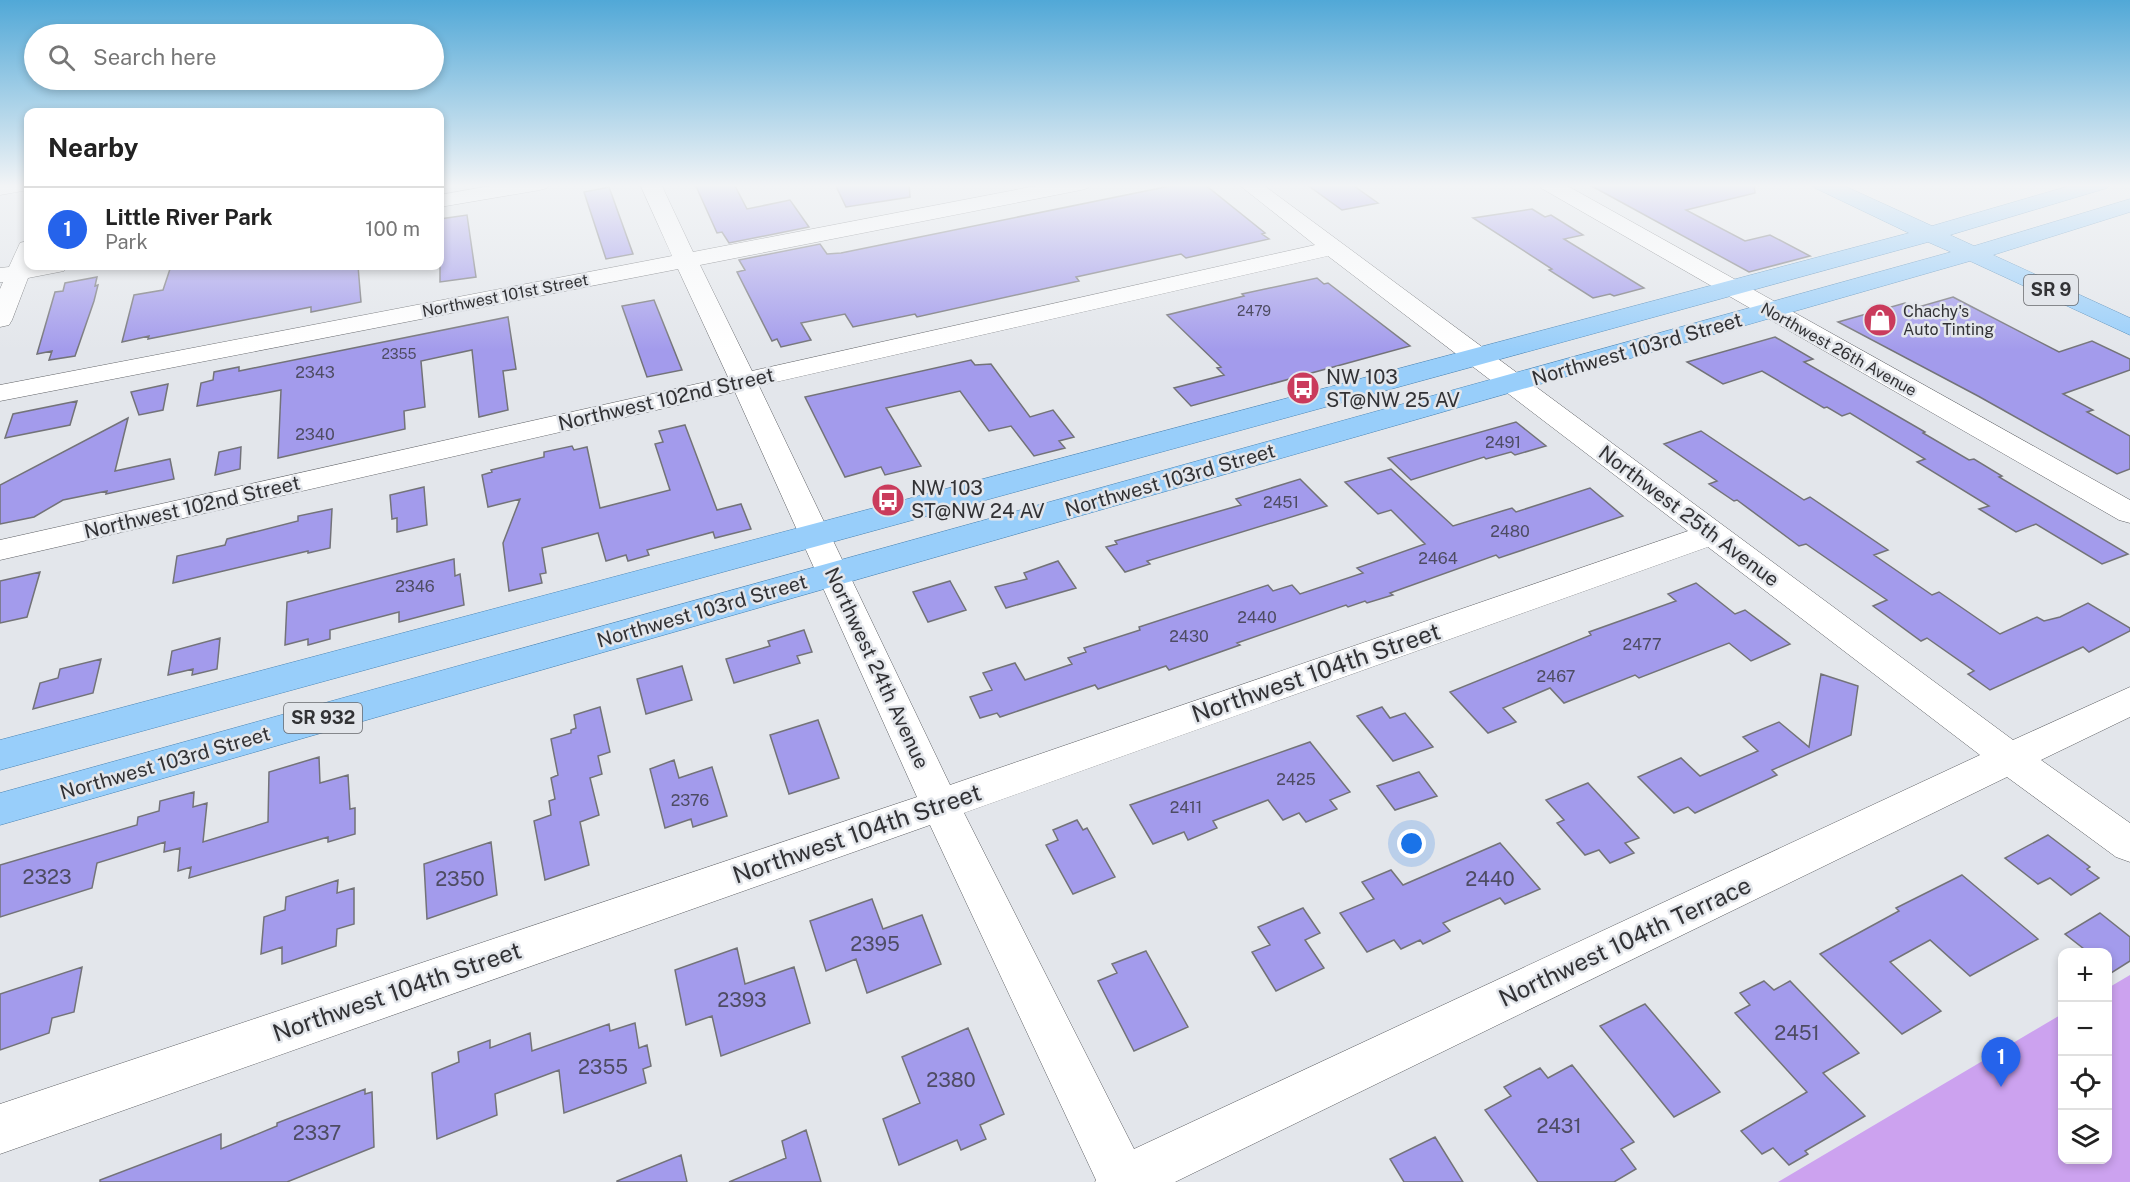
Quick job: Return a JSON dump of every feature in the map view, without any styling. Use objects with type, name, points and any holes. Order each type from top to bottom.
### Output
[{"type":"main road","name":"Northwest 103rd Street","points":[[0,755],[1916,239]]},
{"type":"main road","name":"SR 9","points":[[1941,239],[2130,327]]},
{"type":"main road","name":"SR 9","points":[[1989,239],[2130,303]]},
{"type":"main road","name":"Northwest 103rd Street","points":[[0,809],[2021,239]]},
{"type":"street","name":"Northwest 24th Avenue","points":[[675,239],[834,574],[940,805],[1122,1182]]},
{"type":"street","name":"Northwest 101st Street","points":[[0,393],[794,239]]},
{"type":"street","name":"Northwest 25th Avenue","points":[[1320,239],[1515,383],[2010,758],[2130,845]]},
{"type":"street","name":"Northwest 26th Avenue","points":[[1646,239],[2130,513]]},
{"type":"street","name":"Northwest 102nd Street","points":[[0,550],[1332,248]]},
{"type":"street","points":[[0,320],[10,273],[24,254]]},
{"type":"street","points":[[10,273],[30,270]]},
{"type":"street","name":"Northwest 104th Street","points":[[0,1129],[940,805],[1712,534]]},
{"type":"street","name":"Northwest 104th Terrace","points":[[1122,1182],[2130,701]]},
{"type":"shaded area","points":[[2130,975],[2130,1182],[1778,1182],[2058,1016],[2058,1164],[2112,1164],[2112,986]]},
{"type":"building","points":[[444,239],[471,239],[476,277],[440,282],[440,270],[444,270]]},
{"type":"building","points":[[599,239],[628,239],[633,254],[606,259]]},
{"type":"building","points":[[727,239],[748,239],[729,243]]},
{"type":"building","points":[[909,239],[1268,239],[1186,258],[1181,254],[1076,277],[1079,281],[917,317],[915,314],[853,327],[845,314],[801,323],[811,340],[781,347],[777,339],[772,341],[737,272],[745,270],[739,260],[820,244],[827,254]]},
{"type":"building","points":[[1506,239],[1564,239],[1644,288],[1614,296],[1610,294],[1593,298],[1549,270],[1552,269]]},
{"type":"building","points":[[1689,239],[1745,241],[1778,239],[1810,256],[1749,272]]},
{"type":"building","points":[[170,270],[358,270],[361,302],[311,312],[311,307],[122,342],[134,295],[163,290]]},
{"type":"building","points":[[97,277],[95,286],[98,285],[94,301],[75,356],[49,360],[52,351],[37,354],[55,292],[63,291],[65,283]]},
{"type":"building","points":[[1317,278],[1324,284],[1328,283],[1410,346],[1191,406],[1174,388],[1224,375],[1217,368],[1221,367],[1167,315],[1244,296],[1242,294]]},
{"type":"building","points":[[1953,297],[2059,352],[2092,341],[2130,359],[2130,370],[2063,394],[2093,410],[2087,412],[2130,436],[2130,469],[2117,474],[1978,396],[1838,322],[1905,303],[1915,308]]},
{"type":"building","points":[[654,300],[682,370],[647,377],[622,306]]},
{"type":"building","points":[[508,317],[516,369],[503,371],[508,410],[479,417],[472,350],[421,361],[425,407],[404,411],[405,429],[278,458],[281,390],[197,406],[201,383],[213,380],[214,372],[239,367],[239,371]]},
{"type":"building","points":[[1775,337],[1813,359],[1804,362],[1969,460],[1974,459],[2002,476],[1999,477],[2128,554],[2102,564],[2036,524],[2016,532],[1979,509],[1989,506],[1917,462],[1925,459],[1850,413],[1842,416],[1827,407],[1824,408],[1762,371],[1723,384],[1687,362]]},
{"type":"building","points":[[971,360],[975,365],[991,364],[1030,417],[1053,410],[1074,437],[1059,441],[1065,448],[1034,456],[1011,426],[989,431],[960,391],[886,408],[921,466],[885,475],[881,467],[845,477],[805,397]]},
{"type":"building","points":[[168,384],[163,410],[139,415],[131,392]]},
{"type":"building","points":[[77,401],[70,425],[5,438],[13,414]]},
{"type":"building","points":[[128,418],[115,471],[170,459],[174,479],[106,494],[107,491],[63,500],[34,517],[0,524],[0,485]]},
{"type":"building","points":[[1516,422],[1546,446],[1515,455],[1511,452],[1486,459],[1484,457],[1411,480],[1388,458]]},
{"type":"building","points":[[685,425],[717,510],[741,504],[751,529],[715,538],[713,532],[647,550],[649,555],[628,561],[626,555],[606,561],[598,533],[542,548],[546,573],[540,574],[542,583],[509,591],[503,543],[520,499],[488,507],[482,475],[492,472],[491,470],[544,457],[544,452],[572,446],[574,450],[587,447],[600,508],[670,490],[655,444],[663,442],[659,431]]},
{"type":"building","points":[[1701,431],[1804,500],[1810,497],[1888,550],[1874,555],[1932,595],[1939,592],[2000,634],[2037,617],[2044,621],[2060,617],[2088,603],[2130,628],[2130,631],[2089,652],[2083,647],[1990,690],[1968,674],[1974,671],[1927,638],[1921,641],[1873,606],[1887,600],[1806,544],[1799,546],[1737,500],[1734,501],[1709,484],[1717,481],[1664,444]]},
{"type":"building","points":[[241,447],[240,469],[215,475],[219,452]]},
{"type":"building","points":[[1391,469],[1453,526],[1512,508],[1516,512],[1590,488],[1623,516],[1499,558],[1496,555],[1390,593],[1393,595],[1367,603],[1365,601],[1348,607],[1346,605],[1237,643],[1240,645],[1169,670],[1166,666],[1098,689],[1095,685],[1000,717],[997,713],[980,718],[970,697],[992,690],[983,673],[1015,663],[1025,680],[1072,664],[1068,658],[1086,652],[1084,648],[1140,630],[1139,627],[1268,585],[1273,591],[1292,585],[1300,594],[1363,573],[1357,568],[1425,544],[1391,510],[1378,514],[1345,482]]},
{"type":"building","points":[[1300,479],[1327,506],[1147,561],[1150,564],[1125,572],[1106,547],[1117,544],[1115,541],[1241,505],[1236,499]]},
{"type":"building","points":[[424,487],[427,525],[397,532],[397,518],[392,519],[390,495]]},
{"type":"building","points":[[332,509],[330,548],[308,553],[308,551],[173,583],[177,556],[225,545],[227,539],[298,521],[298,516]]},
{"type":"building","points":[[454,559],[455,576],[460,574],[464,605],[399,622],[399,612],[330,630],[330,639],[308,645],[308,639],[285,645],[287,602]]},
{"type":"building","points":[[1058,561],[1076,588],[1006,608],[995,587],[1027,579],[1024,573]]},
{"type":"building","points":[[40,572],[27,617],[0,623],[0,581]]},
{"type":"building","points":[[950,581],[966,610],[928,622],[913,592]]},
{"type":"building","points":[[1696,583],[1735,614],[1745,610],[1790,644],[1751,661],[1729,643],[1639,678],[1635,675],[1564,703],[1550,688],[1503,708],[1516,722],[1488,733],[1450,692],[1591,635],[1589,632],[1676,601],[1668,594]]},
{"type":"building","points":[[804,630],[812,652],[797,656],[800,663],[734,683],[726,659],[770,646],[768,641]]},
{"type":"building","points":[[220,638],[217,669],[192,675],[193,669],[168,675],[172,651]]},
{"type":"building","points":[[101,659],[93,693],[33,709],[40,683],[58,678],[60,669]]},
{"type":"building","points":[[682,666],[692,700],[646,714],[637,679]]},
{"type":"building","points":[[1821,674],[1858,686],[1851,735],[1772,770],[1777,775],[1695,813],[1688,807],[1674,813],[1638,777],[1681,758],[1700,776],[1758,751],[1743,737],[1779,722],[1809,747]]},
{"type":"building","points":[[600,707],[610,752],[598,756],[602,774],[590,778],[599,815],[580,822],[589,865],[545,880],[534,821],[551,815],[549,801],[555,799],[551,778],[558,775],[551,739],[571,733],[571,730],[576,728],[574,715]]},
{"type":"building","points":[[1382,707],[1390,718],[1405,713],[1433,747],[1393,761],[1357,716]]},
{"type":"building","points":[[818,720],[839,778],[789,794],[770,735]]},
{"type":"building","points":[[1310,742],[1350,792],[1330,800],[1337,809],[1306,822],[1299,813],[1283,820],[1268,800],[1213,821],[1217,828],[1188,840],[1184,832],[1153,844],[1130,805]]},
{"type":"building","points":[[319,757],[320,783],[348,775],[350,809],[355,808],[355,834],[328,842],[328,837],[189,878],[191,867],[178,871],[180,848],[164,852],[165,842],[97,863],[92,888],[0,917],[0,865],[137,825],[138,817],[159,811],[160,801],[194,792],[193,807],[207,803],[203,842],[268,822],[269,772]]},
{"type":"building","points":[[674,760],[679,778],[712,767],[727,816],[693,827],[691,819],[665,828],[650,769]]},
{"type":"building","points":[[1419,772],[1437,796],[1395,810],[1377,786]]},
{"type":"building","points":[[1588,783],[1639,838],[1625,843],[1634,853],[1610,863],[1599,850],[1585,855],[1557,823],[1564,820],[1546,800]]},
{"type":"building","points":[[1077,820],[1083,830],[1087,828],[1115,877],[1073,894],[1046,845],[1058,840],[1053,830]]},
{"type":"building","points":[[2048,835],[2090,867],[2087,869],[2099,878],[2071,895],[2050,878],[2038,884],[2005,858]]},
{"type":"building","points":[[491,842],[497,895],[427,919],[424,864]]},
{"type":"building","points":[[1500,843],[1540,889],[1505,904],[1500,898],[1443,923],[1450,931],[1423,944],[1420,940],[1401,949],[1394,940],[1367,952],[1340,913],[1374,899],[1362,882],[1391,870],[1403,885]]},
{"type":"building","points":[[1962,875],[2038,939],[1970,976],[1930,940],[1890,962],[1941,1011],[1902,1034],[1820,954],[1899,911],[1896,908]]},
{"type":"building","points":[[338,880],[337,893],[354,888],[354,924],[337,929],[336,946],[282,964],[282,947],[261,954],[264,917],[285,910],[286,897]]},
{"type":"building","points":[[872,899],[883,929],[922,915],[941,964],[867,993],[856,959],[826,971],[810,921]]},
{"type":"building","points":[[1303,908],[1320,933],[1305,940],[1324,968],[1276,991],[1252,952],[1270,945],[1258,927]]},
{"type":"building","points":[[2100,913],[2130,937],[2130,961],[2112,972],[2112,948],[2083,948],[2065,934]]},
{"type":"building","points":[[737,948],[745,984],[794,967],[810,1023],[721,1056],[712,1016],[686,1025],[675,970]]},
{"type":"building","points":[[1146,951],[1188,1027],[1134,1051],[1098,981],[1117,973],[1112,964]]},
{"type":"building","points":[[82,967],[74,1012],[52,1018],[49,1033],[0,1050],[0,994]]},
{"type":"building","points":[[1764,981],[1774,990],[1790,981],[1859,1053],[1823,1073],[1865,1116],[1805,1151],[1808,1154],[1789,1165],[1773,1148],[1762,1154],[1741,1131],[1807,1092],[1735,1013],[1750,1005],[1740,993]]},
{"type":"building","points":[[1645,1004],[1720,1092],[1674,1117],[1600,1026]]},
{"type":"building","points":[[635,1023],[639,1048],[647,1045],[651,1066],[643,1069],[646,1083],[564,1113],[559,1070],[495,1094],[497,1115],[437,1139],[432,1073],[459,1062],[458,1052],[490,1040],[490,1048],[530,1033],[532,1051],[609,1024],[610,1031]]},
{"type":"building","points":[[968,1028],[1004,1114],[980,1125],[986,1139],[961,1150],[957,1140],[899,1165],[883,1119],[920,1103],[902,1057]]},
{"type":"building","points":[[1572,1065],[1634,1142],[1621,1149],[1636,1169],[1614,1182],[1538,1182],[1485,1110],[1511,1096],[1504,1087],[1540,1068],[1548,1078]]},
{"type":"building","points":[[365,1089],[365,1094],[372,1092],[374,1147],[287,1182],[100,1182],[100,1180],[221,1134],[221,1149],[277,1126],[277,1123]]},
{"type":"building","points":[[806,1130],[821,1182],[729,1182],[786,1158],[782,1141]]},
{"type":"building","points":[[1435,1137],[1463,1182],[1404,1182],[1390,1159]]},
{"type":"building","points":[[681,1155],[687,1182],[617,1182],[617,1181]]},
{"type":"place","name":"Chachy's Auto Tinting","points":[[1880,320]]},
{"type":"place","name":"NW 103 ST@NW 25 AV","points":[[1303,388]]},
{"type":"place","name":"NW 103 ST@NW 24 AV","points":[[888,500]]},
{"type":"place","name":"Little River Park","points":[[2001,1087]]}]
